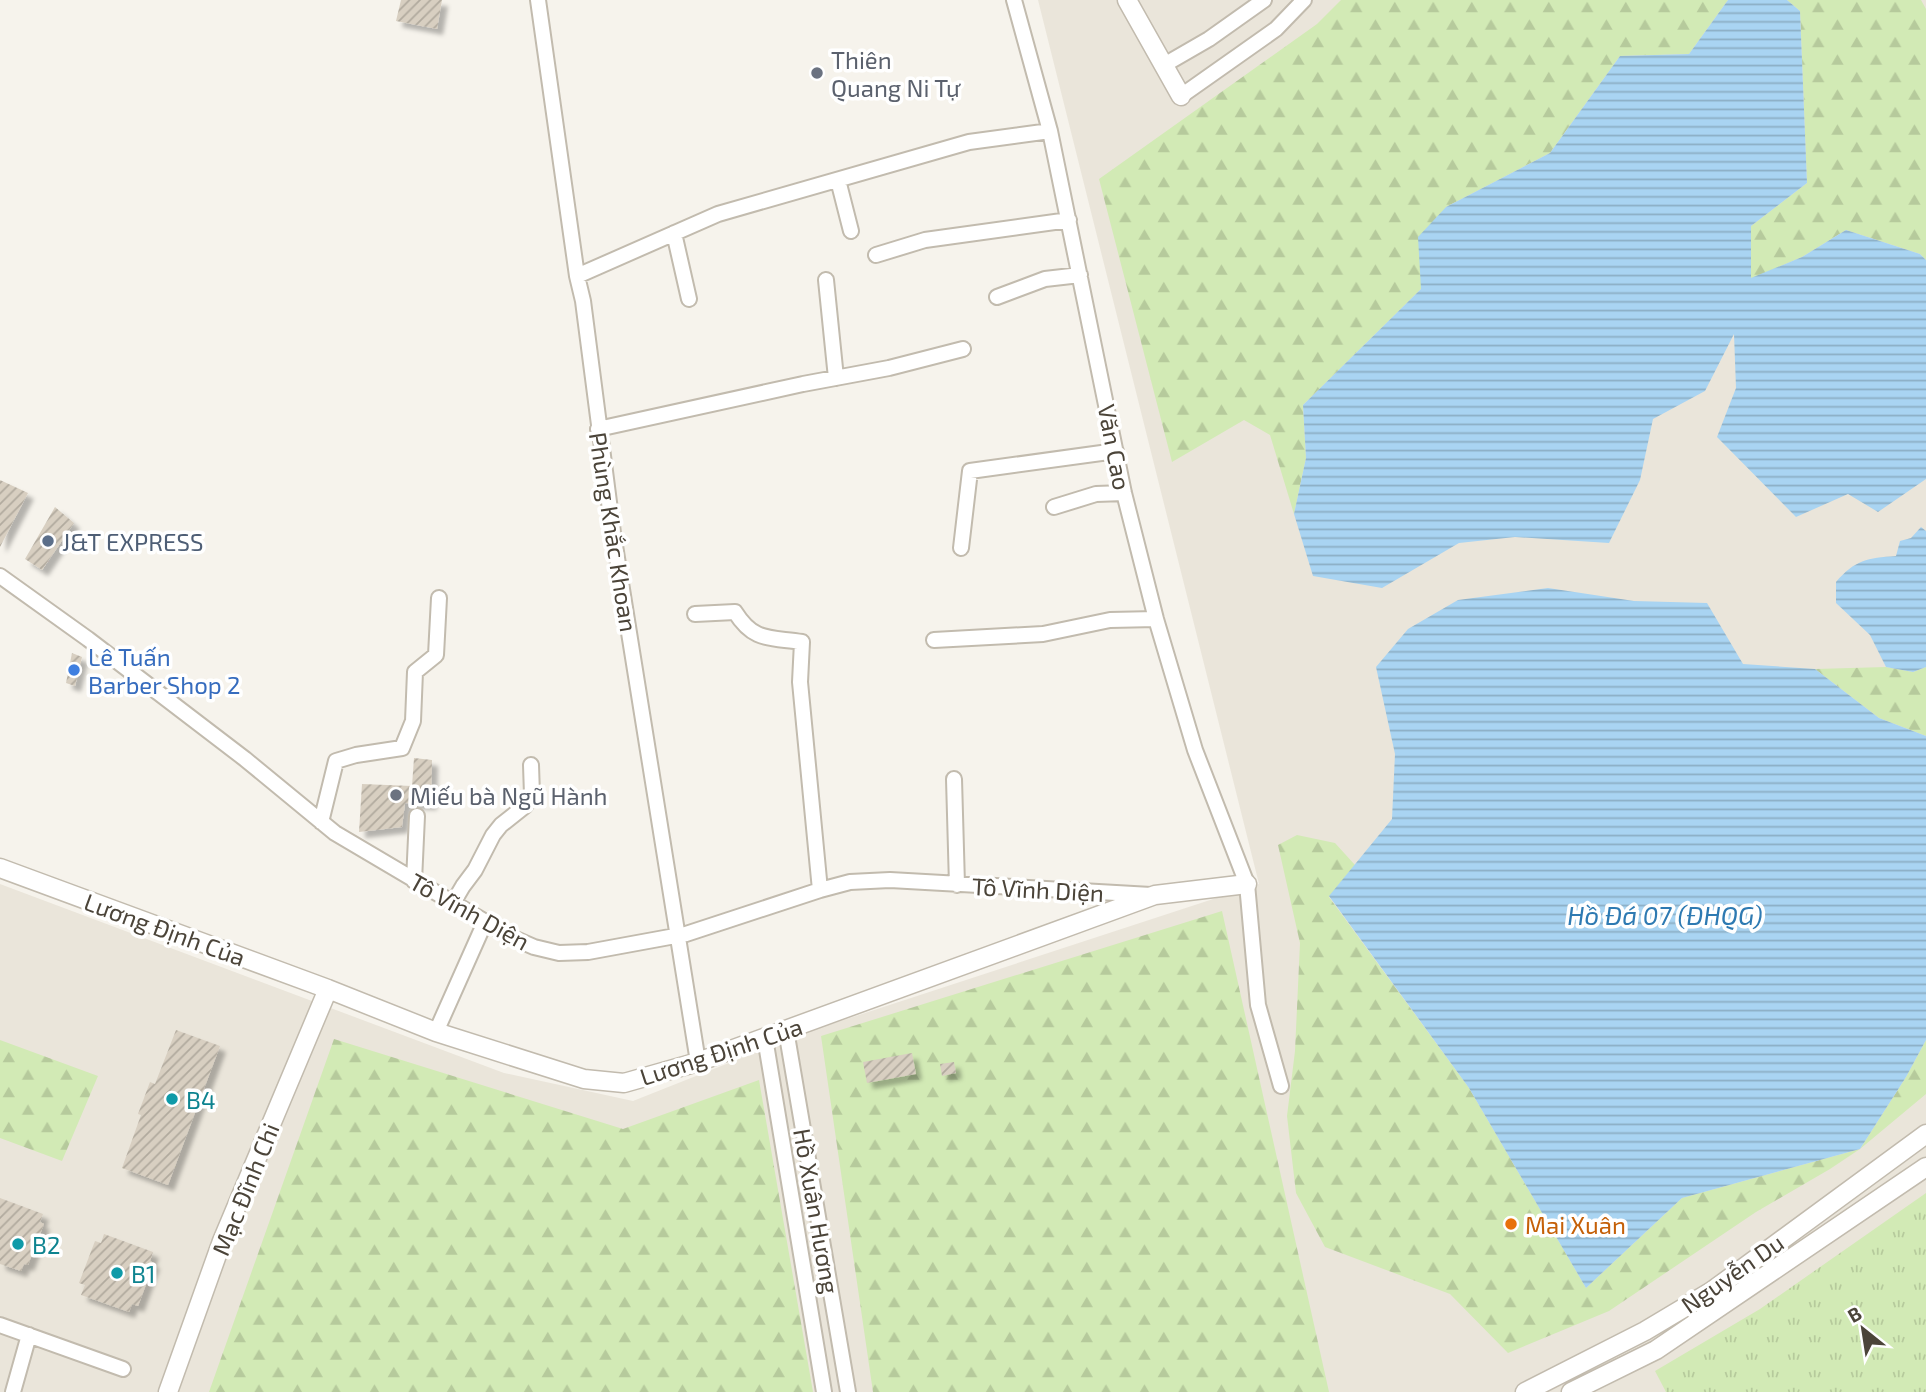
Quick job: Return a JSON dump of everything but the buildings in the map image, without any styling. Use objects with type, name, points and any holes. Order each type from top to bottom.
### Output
[{"type":"street","name":"Phùng Khắc Khoan","points":[[538,0],[577,276],[583,301],[598,429],[698,1062]]},
{"type":"street","name":"Văn Cao","points":[[1014,0],[1050,131],[1124,494],[1156,619],[1195,750],[1247,884],[1258,1005],[1281,1086]]},
{"type":"street","points":[[1126,0],[1181,96],[1276,29],[1304,0]]},
{"type":"street","points":[[1164,65],[1209,39],[1264,0]]},
{"type":"street","points":[[577,276],[718,214],[969,142],[1050,131]]},
{"type":"street","points":[[838,180],[851,231]]},
{"type":"street","points":[[876,255],[925,240],[1069,220]]},
{"type":"street","points":[[674,233],[689,299]]},
{"type":"street","points":[[997,297],[1045,279],[1080,275]]},
{"type":"street","points":[[826,280],[836,378]]},
{"type":"street","points":[[598,429],[901,366],[963,349]]},
{"type":"street","points":[[961,548],[970,471],[1116,451]]},
{"type":"street","points":[[1054,507],[1096,494],[1124,494]]},
{"type":"street","name":"Tô Vĩnh Diện","points":[[0,576],[89,639],[245,759],[321,822],[414,881],[511,937],[534,947],[559,953],[589,952],[678,935],[850,883],[890,880],[1154,895]]},
{"type":"street","points":[[321,822],[336,761],[402,748],[414,721],[415,672],[436,656],[439,598]]},
{"type":"street","points":[[695,614],[735,612],[755,635],[802,642],[800,682],[820,890]]},
{"type":"street","points":[[934,640],[1043,634],[1111,620],[1156,619]]},
{"type":"street","points":[[453,903],[475,870],[493,835],[529,800],[533,788],[531,765]]},
{"type":"street","points":[[954,779],[957,885]]},
{"type":"street","points":[[414,881],[417,816]]},
{"type":"street","name":"Lương Định Của","points":[[0,868],[328,989],[436,1032],[584,1079],[624,1083],[698,1062],[1154,895],[1247,884]]},
{"type":"street","points":[[436,1032],[485,922]]},
{"type":"street","name":"Mạc Đĩnh Chi","points":[[167,1392],[222,1241],[328,989]]},
{"type":"street","name":"Hồ Xuân Hương","points":[[786,1030],[848,1392]]},
{"type":"street","name":"Hồ Xuân Hương","points":[[765,1038],[824,1392]]},
{"type":"street","name":"Nguyễn Du","points":[[1525,1392],[1645,1331],[1712,1291],[1926,1134]]},
{"type":"street","name":"Nguyễn Du","points":[[1571,1392],[1656,1350],[1926,1167]]},
{"type":"street","points":[[0,1325],[123,1369]]},
{"type":"street","points":[[13,1392],[29,1335]]},
{"type":"shaded area","points":[[1038,0],[1926,0],[1926,1392],[0,1392],[0,884],[504,1073],[633,1101],[804,1033],[1259,884]]},
{"type":"green space","points":[[1341,0],[1728,0],[1689,54],[1620,56],[1550,153],[1446,207],[1421,289],[1303,405],[1306,458],[1294,514],[1270,435],[1244,420],[1172,462],[1099,179],[1317,24]]},
{"type":"green space","points":[[1787,0],[1921,0],[1926,9],[1926,260],[1920,254],[1846,230],[1802,257],[1751,279],[1751,226],[1807,183],[1800,11]]},
{"type":"green space","points":[[1886,667],[1913,672],[1926,667],[1926,736],[1879,718],[1815,669]]},
{"type":"green space","points":[[1297,835],[1335,843],[1355,865],[1329,897],[1469,1088],[1586,1288],[1682,1198],[1860,1149],[1756,1212],[1609,1311],[1508,1353],[1450,1294],[1325,1247],[1296,1193],[1287,1116],[1295,1051],[1300,943],[1278,845]]},
{"type":"green space","points":[[1222,911],[1329,1392],[873,1392],[821,1036]]},
{"type":"green space","points":[[334,1039],[623,1129],[759,1080],[813,1392],[209,1392]]},
{"type":"green space","points":[[0,1040],[98,1076],[62,1161],[0,1138]]},
{"type":"green space","points":[[1926,1040],[1926,1094],[1860,1149],[1906,1077]]},
{"type":"green space","points":[[1926,1193],[1926,1392],[1666,1392],[1655,1371],[1760,1309]]},
{"type":"water","points":[[1728,0],[1787,0],[1800,11],[1807,183],[1751,226],[1751,278],[1802,257],[1846,230],[1920,254],[1926,260],[1926,479],[1878,512],[1848,494],[1796,517],[1717,437],[1736,388],[1734,334],[1705,391],[1653,419],[1640,480],[1609,543],[1515,537],[1459,543],[1382,588],[1313,576],[1294,514],[1306,458],[1303,405],[1421,289],[1418,237],[1446,207],[1550,153],[1620,56],[1689,54]]},
{"type":"water","points":[[1921,527],[1926,531],[1926,667],[1913,672],[1886,667],[1870,635],[1836,603],[1836,582],[1849,569],[1862,562],[1896,556],[1900,541],[1911,538]]},
{"type":"water","name":"Hồ Đá 07 (ĐHQG)","points":[[1548,588],[1634,601],[1707,603],[1743,664],[1815,669],[1879,718],[1926,736],[1926,1040],[1906,1077],[1860,1149],[1682,1198],[1586,1288],[1469,1088],[1329,896],[1392,819],[1395,754],[1376,667],[1408,629],[1458,600]]},
{"type":"place","name":"Thiên Quang Ni Tự","points":[[817,73]]},
{"type":"place","name":"J&T EXPRESS","points":[[48,541]]},
{"type":"place","name":"Lê Tuấn Barber Shop 2","points":[[74,670]]},
{"type":"place","name":"Miếu bà Ngũ Hành","points":[[396,795]]},
{"type":"place","name":"B4","points":[[172,1099]]},
{"type":"place","name":"Mai Xuân","points":[[1511,1224]]},
{"type":"place","name":"B2","points":[[18,1244]]},
{"type":"place","name":"B1","points":[[117,1273]]}]
